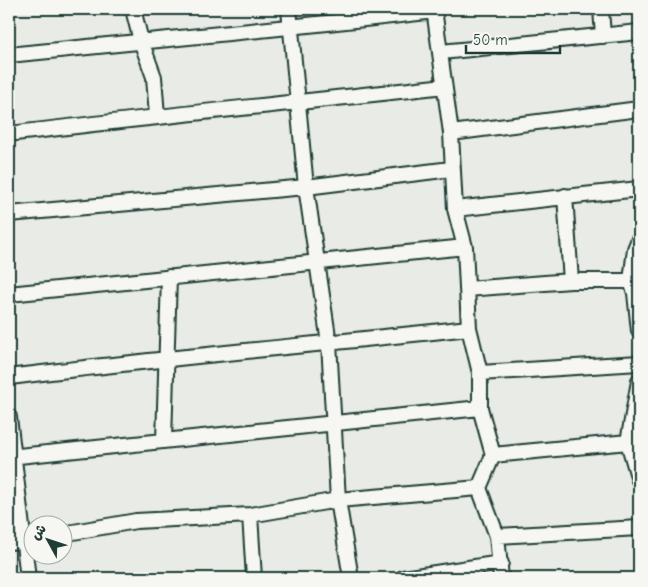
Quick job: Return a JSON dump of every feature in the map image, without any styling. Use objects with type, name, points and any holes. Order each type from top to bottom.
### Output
[{"type":"street","points":[[133,9],[141,41],[154,77],[158,116]]},
{"type":"street","points":[[288,9],[306,187],[316,263],[330,344],[338,500],[351,578]]},
{"type":"street","points":[[601,9],[603,36]]},
{"type":"street","points":[[9,55],[290,28],[434,10],[451,133],[451,169],[455,209],[465,247],[468,328],[480,373],[480,408],[493,455],[479,488],[497,536],[501,578]]},
{"type":"street","points":[[441,52],[639,32]]},
{"type":"street","points":[[9,134],[158,116],[297,104],[444,86]]},
{"type":"street","points":[[451,133],[639,109]]},
{"type":"street","points":[[9,214],[306,187],[451,169]]},
{"type":"street","points":[[455,209],[639,188]]},
{"type":"street","points":[[565,196],[571,281]]},
{"type":"street","points":[[639,239],[635,249],[631,281],[635,293],[639,331]]},
{"type":"street","points":[[9,294],[465,247]]},
{"type":"street","points":[[164,440],[169,277]]},
{"type":"street","points":[[467,289],[571,281],[631,281]]},
{"type":"street","points":[[9,377],[167,358],[330,344],[468,328]]},
{"type":"street","points":[[480,373],[639,363]]},
{"type":"street","points":[[639,381],[628,442],[639,480]]},
{"type":"street","points":[[11,456],[480,408]]},
{"type":"street","points":[[9,417],[11,456],[21,540],[28,578]]},
{"type":"street","points":[[493,455],[628,442]]},
{"type":"street","points":[[72,532],[136,521],[250,515],[338,500],[479,488]]},
{"type":"street","points":[[250,515],[254,578]]},
{"type":"street","points":[[497,536],[639,528]]},
{"type":"street","points":[[403,578],[501,563]]}]
